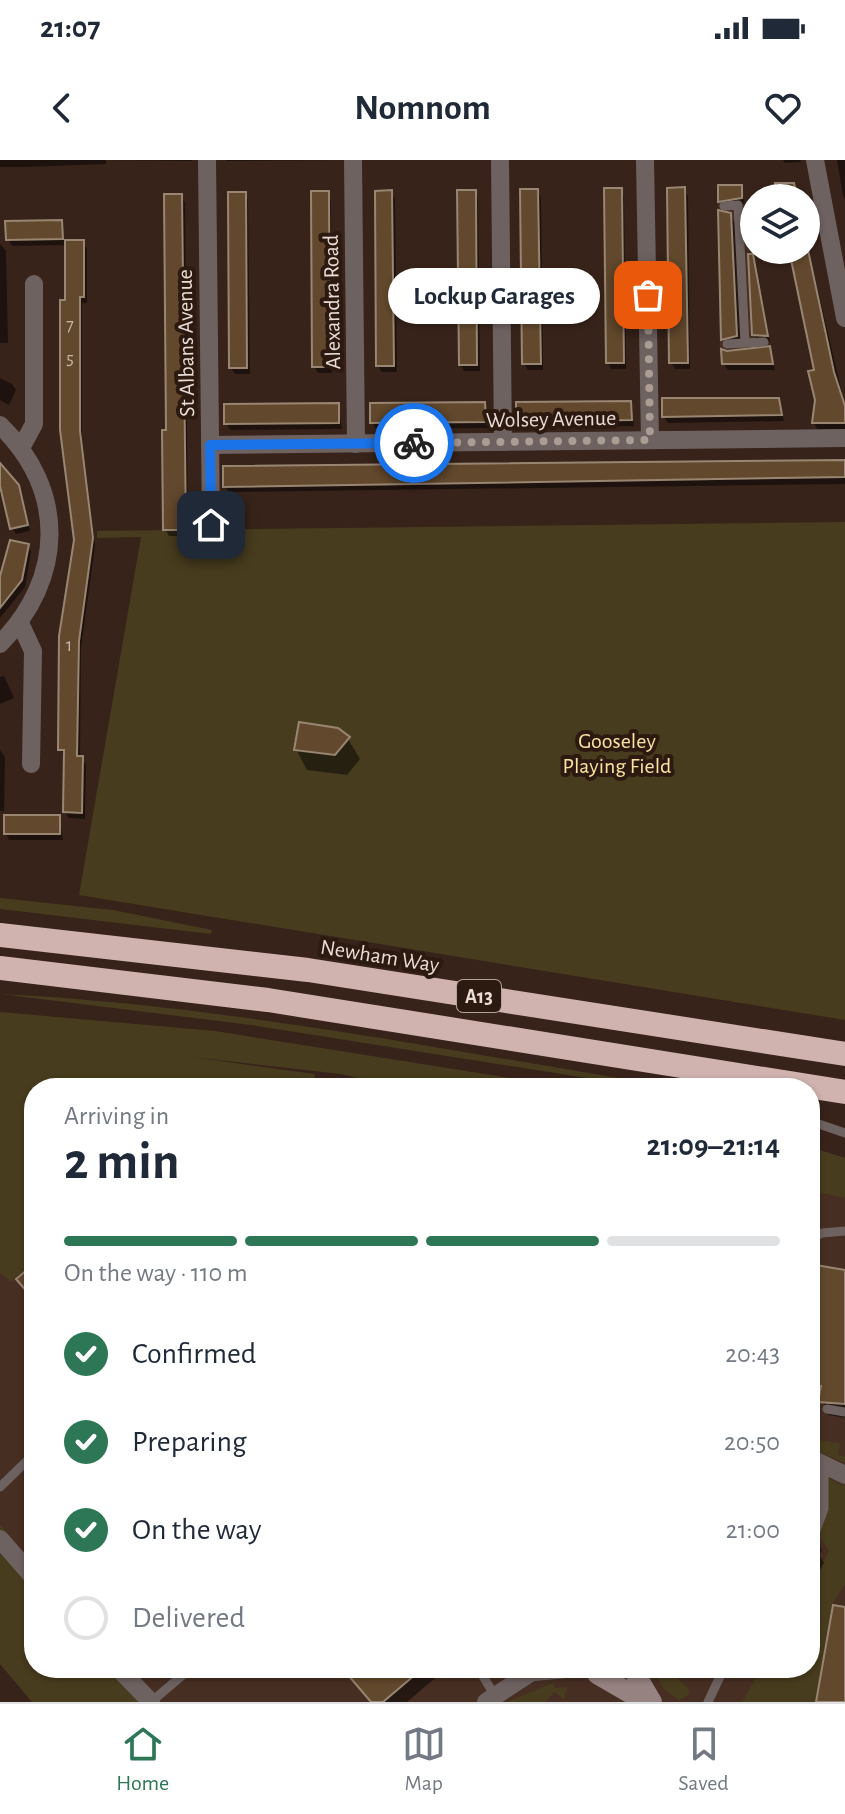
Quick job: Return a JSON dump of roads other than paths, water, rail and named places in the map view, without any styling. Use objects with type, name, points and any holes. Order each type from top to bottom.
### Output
[{"type":"highway","name":"A13","points":[[0,920],[111,947]]},
{"type":"highway","name":"Newham Way","points":[[0,935],[308,970],[845,1054]]},
{"type":"highway","name":"A13","points":[[0,968],[268,1000],[757,1078]]},
{"type":"highway","name":"A13","points":[[0,981],[107,980]]},
{"type":"highway","name":"A13","points":[[820,1088],[845,1092]]},
{"type":"street","name":"St Albans Avenue","points":[[207,160],[211,525]]},
{"type":"street","name":"Alexandra Road","points":[[353,160],[356,444]]},
{"type":"street","points":[[500,160],[503,442]]},
{"type":"street","points":[[645,160],[650,440]]},
{"type":"street","points":[[815,160],[845,318]]},
{"type":"street","points":[[826,215],[845,209]]},
{"type":"street","points":[[21,448],[34,424],[34,284]]},
{"type":"street","points":[[0,425],[21,448],[37,475],[47,504],[50,535],[47,567],[36,597],[20,623],[0,644]]},
{"type":"street","name":"Wolsey Avenue","points":[[210,445],[845,438]]},
{"type":"street","points":[[20,623],[33,651],[31,764]]},
{"type":"street","points":[[820,1465],[845,1475]]},
{"type":"street","points":[[0,1539],[24,1567]]},
{"type":"street","points":[[128,1678],[151,1702]]},
{"type":"street","points":[[491,1699],[524,1678]]},
{"type":"street","points":[[607,1678],[645,1702]]},
{"type":"street","points":[[638,1678],[652,1702]]},
{"type":"lane","points":[[724,206],[738,205],[740,236]]},
{"type":"lane","points":[[820,217],[826,215]]},
{"type":"lane","points":[[741,264],[745,343]]},
{"type":"lane","points":[[727,344],[764,342]]},
{"type":"lane","points":[[651,1061],[693,1078]]},
{"type":"lane","points":[[820,1124],[845,1133]]},
{"type":"lane","points":[[820,1234],[845,1231]]},
{"type":"lane","points":[[827,1409],[845,1412]]},
{"type":"lane","points":[[0,1487],[24,1464]]},
{"type":"lane","points":[[820,1489],[824,1509],[820,1520]]},
{"type":"lane","points":[[151,1702],[179,1678]]},
{"type":"lane","points":[[482,1678],[491,1699]]},
{"type":"lane","points":[[708,1702],[719,1678]]},
{"type":"place","name":"Lockup Garages","points":[[648,295]]},
{"type":"park label","name":"Gooseley Playing Field","points":[[617,752]]}]
